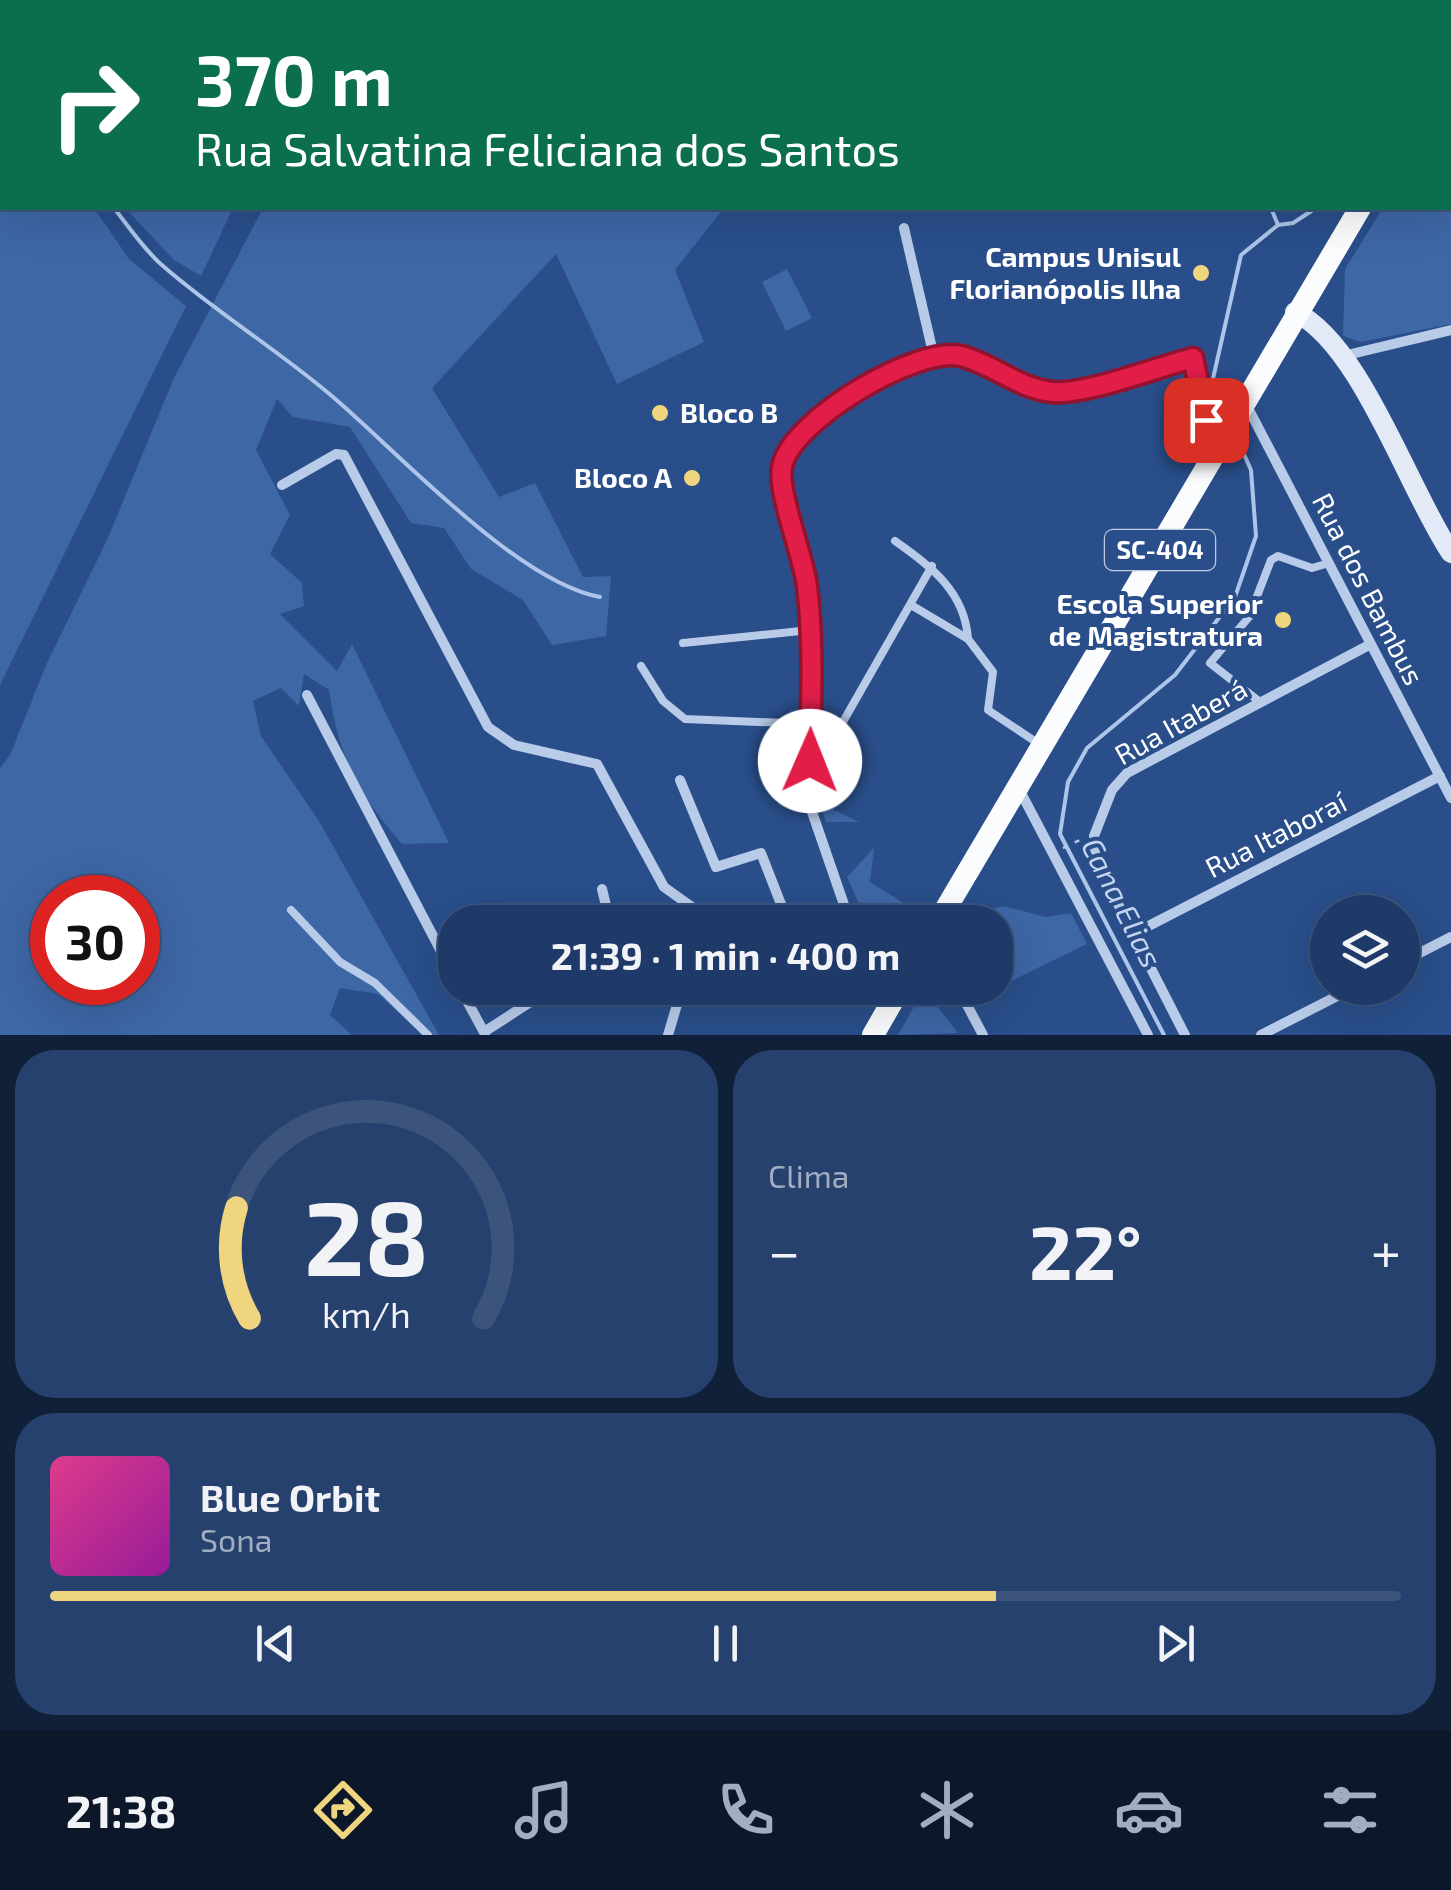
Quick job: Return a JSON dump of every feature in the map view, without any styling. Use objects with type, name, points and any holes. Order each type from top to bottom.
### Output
[{"type":"main road","name":"SC-404","points":[[948,905],[1359,210]]},
{"type":"main road","points":[[1295,312],[1317,325],[1344,356],[1451,553]]},
{"type":"main road","points":[[873,1035],[890,1005]]},
{"type":"street","points":[[904,228],[934,357]]},
{"type":"street","points":[[1344,356],[1451,330]]},
{"type":"street","points":[[844,905],[812,808],[810,630],[803,562],[784,494],[782,465],[804,432],[826,413],[885,376],[934,357],[960,356],[1013,381],[1053,392],[1193,358],[1223,443]]},
{"type":"street","name":"Rua dos Bambus","points":[[1246,402],[1451,798]]},
{"type":"street","points":[[282,485],[336,454],[344,454],[488,727],[514,745],[598,764],[664,886],[690,905]]},
{"type":"street","name":"Rua Itaberá","points":[[1132,934],[1100,871],[1094,836],[1112,790],[1127,773],[1372,644]]},
{"type":"street","points":[[306,695],[438,946]]},
{"type":"street","name":"Rua Itaboraí","points":[[1132,934],[1440,776]]},
{"type":"street","points":[[680,780],[716,867],[761,853],[781,905]]},
{"type":"street","points":[[1018,786],[1148,1035]]},
{"type":"street","points":[[602,889],[606,905]]},
{"type":"street","points":[[1132,934],[1185,1035]]},
{"type":"street","points":[[1420,952],[1451,936]]},
{"type":"street","points":[[469,1005],[484,1034],[527,1005]]},
{"type":"street","points":[[668,1035],[677,1005]]},
{"type":"street","points":[[967,1005],[983,1035]]},
{"type":"street","points":[[1262,1035],[1320,1005]]},
{"type":"lane","points":[[895,541],[932,566],[963,608],[968,639]]},
{"type":"lane","points":[[1260,702],[1210,663],[1248,618],[1270,560],[1278,556],[1312,568],[1329,563]]},
{"type":"lane","points":[[810,761],[828,748],[932,566]]},
{"type":"lane","points":[[911,605],[968,639],[994,672],[988,710],[1042,745]]},
{"type":"lane","points":[[684,642],[810,630]]},
{"type":"lane","points":[[641,666],[663,702],[685,719],[810,724]]},
{"type":"lane","points":[[291,910],[327,950],[375,983],[428,1035]]},
{"type":"path","points":[[1062,848],[1076,840]]},
{"type":"shaded area","points":[[0,210],[95,210],[129,259],[186,306],[0,685]]},
{"type":"shaded area","points":[[127,210],[232,210],[201,276],[174,260]]},
{"type":"shaded area","points":[[262,210],[722,210],[675,270],[704,342],[617,384],[556,254],[432,388],[499,497],[535,483],[583,577],[611,576],[606,636],[552,645],[523,600],[471,569],[444,528],[411,523],[350,427],[293,417],[277,399],[256,450],[290,515],[270,554],[302,583],[304,606],[280,614],[337,671],[352,644],[449,843],[402,844],[352,773],[338,735],[329,690],[304,674],[299,706],[281,688],[253,701],[261,736],[319,821],[439,1035],[423,1035],[378,994],[340,988],[330,1015],[352,1035],[0,1035],[0,768],[10,755],[46,665],[107,540],[174,378]]},
{"type":"shaded area","points":[[1382,210],[1451,210],[1451,324],[1361,342],[1343,336],[1345,269]]},
{"type":"shaded area","points":[[787,269],[812,318],[786,331],[762,282]]},
{"type":"shaded area","points":[[838,735],[860,748],[836,787],[834,810],[859,822],[826,822],[822,810],[821,777]]},
{"type":"shaded area","points":[[874,848],[870,882],[907,905],[859,905],[847,877]]},
{"type":"shaded area","points":[[1013,909],[1046,917],[1071,913],[1087,944],[1013,980]]},
{"type":"shaded area","points":[[915,1005],[936,1005],[958,1033],[898,1035]]},
{"type":"waterway","points":[[116,210],[163,266],[333,397],[496,542],[567,586],[600,597]]},
{"type":"waterway","points":[[1272,210],[1278,225]]},
{"type":"waterway","name":"Cana Elias","points":[[1227,417],[1212,383],[1241,255],[1278,225],[1293,223],[1313,210]]},
{"type":"waterway","name":"Cana Elias","points":[[1164,1035],[1060,834],[1068,782],[1087,748],[1175,675],[1235,597],[1256,536],[1251,470],[1235,434]]},
{"type":"place","name":"Campus Unisul Florianópolis Ilha","points":[[1201,273]]},
{"type":"place","name":"Bloco B","points":[[660,413]]},
{"type":"place","name":"Bloco A","points":[[692,478]]},
{"type":"place","name":"Escola Superior de Magistratura","points":[[1283,620]]},
{"type":"route","points":[[810,761],[808,590],[798,535],[781,480],[788,452],[826,413],[885,376],[934,357],[960,356],[1013,381],[1053,392],[1193,358],[1206,420]]}]
